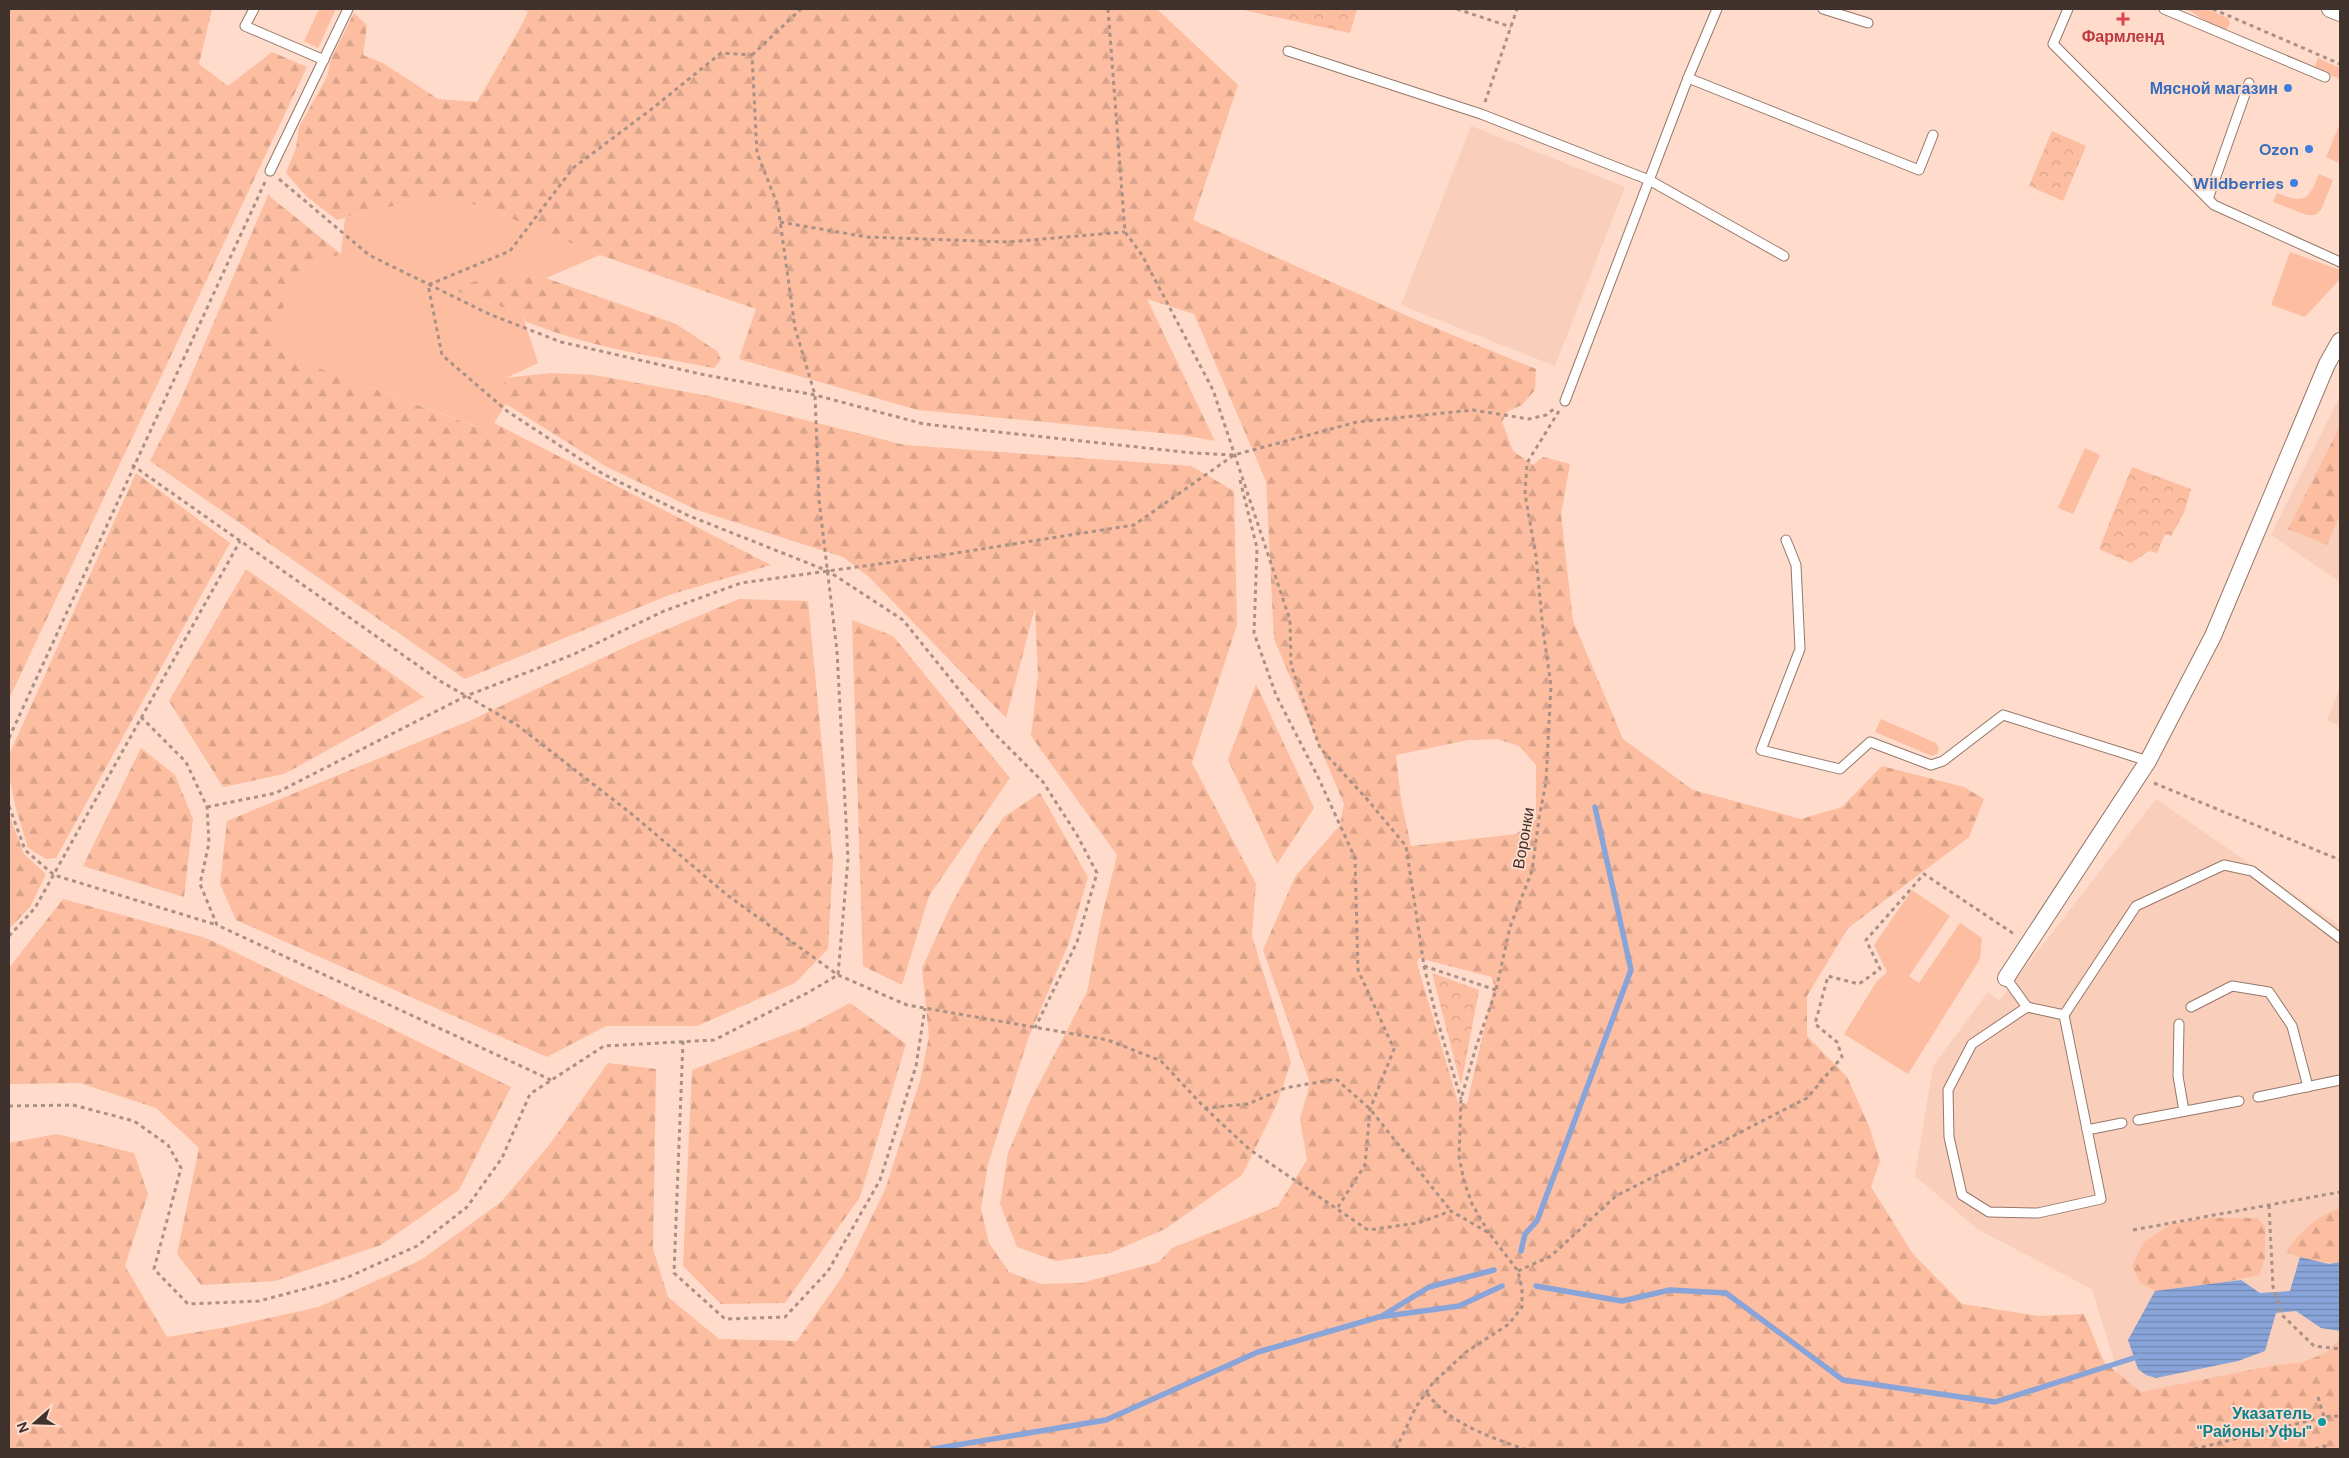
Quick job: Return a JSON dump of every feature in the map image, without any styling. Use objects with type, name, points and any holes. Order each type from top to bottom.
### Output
[{"type":"street","points":[[2330,9],[2340,13]]},
{"type":"street","points":[[2006,978],[2148,761],[2213,636],[2327,364],[2340,341]]},
{"type":"lane","points":[[254,9],[245,26],[324,60]]},
{"type":"lane","points":[[270,171],[348,9]]},
{"type":"lane","points":[[1565,401],[1688,78],[1717,9]]},
{"type":"lane","points":[[1823,9],[1868,23]]},
{"type":"lane","points":[[2068,9],[2053,44],[2214,205],[2340,262]]},
{"type":"lane","points":[[2164,9],[2325,78]]},
{"type":"lane","points":[[1288,51],[1481,114],[1649,180],[1784,256]]},
{"type":"lane","points":[[1688,78],[1920,170],[1933,134]]},
{"type":"lane","points":[[2208,199],[2249,83]]},
{"type":"lane","points":[[1786,540],[1796,565],[1800,649],[1761,750],[1840,769],[1870,742],[1931,765],[1943,761],[2003,715],[2148,761]]},
{"type":"lane","points":[[2027,1007],[1972,1044],[1948,1090],[1949,1137],[1962,1195],[1989,1212],[2038,1213],[2101,1200],[2064,1015],[2136,906],[2224,865],[2252,871],[2340,938]]},
{"type":"lane","points":[[2006,978],[2027,1007],[2064,1015]]},
{"type":"lane","points":[[2192,1007],[2232,986],[2269,992],[2292,1026],[2308,1087]]},
{"type":"lane","points":[[2179,1024],[2178,1076],[2184,1111]]},
{"type":"lane","points":[[2258,1097],[2340,1080]]},
{"type":"lane","points":[[2138,1120],[2239,1101]]},
{"type":"lane","points":[[2087,1130],[2122,1123]]},
{"type":"path","points":[[428,285],[510,251],[573,168],[639,120],[721,53],[752,55],[801,9]]},
{"type":"path","points":[[1108,9],[1125,232],[1142,255],[1213,390],[1290,620],[1291,666],[1320,748],[1366,798],[1406,846],[1424,966],[1437,1019],[1461,1099]]},
{"type":"path","points":[[1457,9],[1511,27]]},
{"type":"path","points":[[1481,114],[1517,9]]},
{"type":"path","points":[[2213,9],[2340,64]]},
{"type":"path","points":[[752,55],[757,153],[778,206],[795,328],[815,395],[819,500],[837,651],[848,859],[838,975]]},
{"type":"path","points":[[9,738],[132,465],[270,171],[368,255],[489,314],[561,342],[705,375],[815,395],[924,424],[1193,453],[1234,455],[1357,422],[1473,410],[1529,419],[1546,415],[1565,401]]},
{"type":"path","points":[[780,222],[867,237],[999,242],[1125,232]]},
{"type":"path","points":[[428,285],[442,355],[507,411],[603,474],[687,516],[828,571],[903,620],[993,732],[1043,782],[1077,835],[1097,873],[1077,942],[1035,1028]]},
{"type":"path","name":"Воронки","points":[[1489,1233],[1472,1204],[1464,1181],[1459,1157],[1461,1099],[1476,1047],[1496,990],[1510,927],[1532,871],[1546,782],[1551,685],[1543,630],[1536,556],[1525,494],[1527,463],[1565,401]]},
{"type":"path","points":[[206,807],[276,793],[466,696],[572,655],[664,611],[741,583],[937,556],[1134,525],[1234,455]]},
{"type":"path","points":[[1234,455],[1258,548],[1254,633],[1276,695],[1318,777],[1355,858],[1358,970],[1394,1049],[1370,1110],[1365,1165],[1338,1207]]},
{"type":"path","points":[[132,465],[440,681],[517,725],[633,815],[727,895],[838,975],[907,1005],[1011,1021],[1035,1028],[1108,1040],[1161,1061],[1205,1108],[1249,1149],[1338,1207],[1368,1230],[1418,1223],[1452,1211]]},
{"type":"path","points":[[9,936],[35,908],[240,541]]},
{"type":"path","points":[[141,717],[186,762],[206,807],[209,843],[200,884],[217,925]]},
{"type":"path","points":[[2138,776],[2340,860]]},
{"type":"path","points":[[9,806],[25,850],[54,875],[217,925],[551,1080]]},
{"type":"path","points":[[1518,1271],[1551,1256],[1616,1196],[1807,1098],[1842,1057],[1837,1042],[1815,1024],[1828,976],[1859,984],[1880,969],[1866,940],[1924,874],[2028,944]]},
{"type":"path","points":[[1424,966],[1496,990]]},
{"type":"path","points":[[9,1106],[73,1105],[134,1121],[168,1145],[181,1168],[154,1269],[188,1304],[259,1301],[346,1278],[417,1246],[467,1207],[502,1158],[530,1094],[604,1046],[714,1040],[807,993],[838,975]]},
{"type":"path","points":[[683,1041],[674,1273],[725,1319],[784,1317],[828,1271],[880,1180],[916,1066],[925,1008]]},
{"type":"path","points":[[1205,1108],[1248,1104],[1284,1088],[1336,1079],[1370,1110],[1452,1211],[1489,1233],[1518,1271],[1522,1289],[1522,1307],[1510,1324],[1466,1352],[1432,1384],[1416,1407],[1396,1449]]},
{"type":"path","points":[[2133,1230],[2340,1192]]},
{"type":"path","points":[[2270,1205],[2273,1288],[2282,1315],[2314,1346],[2340,1349]]},
{"type":"path","points":[[1427,1393],[1438,1408],[1475,1430],[1524,1449]]},
{"type":"path","points":[[2318,1397],[2324,1417]]},
{"type":"path","points":[[2194,1449],[2324,1417],[2340,1416]]},
{"type":"path","points":[[2315,1449],[2324,1446],[2328,1449]]},
{"type":"shaded area","points":[[1471,126],[1625,187],[1555,366],[1401,305]]},
{"type":"shaded area","points":[[2340,396],[2340,582],[2271,535]]},
{"type":"shaded area","points":[[2340,687],[2340,726],[2327,720]]},
{"type":"shaded area","points":[[2156,799],[2340,926],[2340,1344],[2338,1366],[2129,1410],[2092,1289],[1977,1229],[1915,1176],[1933,1066],[1988,992],[1999,1001]]},
{"type":"green space","points":[[9,9],[212,9],[199,64],[228,86],[272,52],[307,67],[9,699]]},
{"type":"green space","points":[[319,9],[336,9],[318,48],[304,41]]},
{"type":"green space","points":[[522,9],[1157,9],[1238,85],[1193,220],[1421,322],[1536,369],[1535,390],[1522,405],[1508,411],[1502,422],[1513,451],[1533,465],[1543,457],[1570,464],[1561,515],[1573,621],[1623,739],[1693,790],[1801,819],[1842,807],[1882,766],[1964,787],[1984,799],[1969,837],[1848,928],[1807,996],[1807,1036],[1847,1077],[1869,1126],[1880,1161],[1871,1187],[1913,1254],[1962,1304],[2039,1316],[2084,1314],[2104,1362],[2141,1392],[2271,1366],[2303,1362],[2326,1353],[2340,1339],[2340,1449],[9,1449],[9,1143],[57,1134],[134,1153],[148,1194],[125,1266],[167,1337],[228,1327],[319,1307],[421,1260],[501,1202],[550,1144],[608,1063],[656,1069],[653,1249],[668,1297],[719,1339],[797,1341],[842,1277],[885,1190],[920,1081],[929,1036],[922,968],[951,905],[981,850],[1004,817],[1040,793],[1088,877],[1068,945],[1028,1039],[988,1164],[981,1209],[989,1243],[1009,1272],[1041,1284],[1081,1283],[1159,1262],[1172,1248],[1278,1206],[1307,1160],[1300,1119],[1310,1083],[1263,950],[1295,877],[1340,825],[1344,804],[1274,639],[1266,481],[1194,314],[1147,299],[1215,441],[1182,435],[918,410],[739,359],[756,309],[600,255],[488,209],[444,195],[356,214],[337,220],[306,196],[286,173],[296,148],[299,127],[327,77],[331,59],[354,13],[367,25],[363,55],[383,63],[438,99],[477,102],[528,12]],"holes":[[[1497,739],[1519,746],[1536,765],[1536,820],[1516,834],[1411,846],[1401,800],[1396,755],[1468,740]],[[1419,958],[1492,977],[1494,986],[1467,1104],[1458,1102],[1417,963]]]},
{"type":"green space","points":[[1239,9],[1357,9],[1350,33]]},
{"type":"green space","points":[[2185,9],[2207,9],[2228,18],[2230,23],[2224,34]]},
{"type":"green space","points":[[2318,58],[2340,68],[2340,79],[2314,68]]},
{"type":"green space","points":[[2340,127],[2339,163],[2326,157]]},
{"type":"green space","points":[[2052,131],[2086,146],[2063,201],[2029,186]]},
{"type":"green space","points":[[2319,174],[2333,180],[2321,210],[2315,215],[2307,215],[2273,202],[2277,193],[2294,198],[2304,198],[2312,190]]},
{"type":"green space","points":[[268,195],[341,254],[308,266],[293,281],[274,334],[292,358],[477,427],[494,423],[771,565],[669,595],[465,679],[150,461],[179,404]]},
{"type":"green space","points":[[444,195],[488,209],[600,255],[546,278],[490,275],[454,290],[522,314],[538,363],[506,378],[499,395],[506,404],[494,423],[478,427],[292,358],[274,334],[293,281],[308,266],[341,254],[345,218]]},
{"type":"green space","points":[[2290,252],[2340,270],[2340,279],[2305,317],[2271,305]]},
{"type":"green space","points":[[490,275],[546,278],[676,324],[717,351],[721,360],[714,368],[594,344],[548,330],[525,321],[522,314],[453,290]]},
{"type":"green space","points":[[551,373],[594,375],[709,396],[905,445],[1191,466],[1234,491],[1237,625],[1192,763],[1256,884],[1252,936],[1291,1062],[1277,1104],[1242,1175],[1165,1229],[1110,1253],[1056,1261],[1017,1247],[1000,1204],[1008,1153],[1030,1101],[1087,992],[1101,920],[1117,855],[1031,736],[1038,676],[1035,608],[1006,718],[869,577],[843,557],[697,510],[605,466],[506,404],[499,395],[506,378]]},
{"type":"green space","points":[[2340,426],[2340,514],[2327,545],[2288,529]]},
{"type":"green space","points":[[2085,448],[2100,455],[2073,514],[2058,508]]},
{"type":"green space","points":[[2132,467],[2191,489],[2184,513],[2171,536],[2165,534],[2157,553],[2149,551],[2131,563],[2099,549]]},
{"type":"green space","points":[[136,473],[230,543],[56,858],[46,859],[28,848],[15,805],[9,775],[9,755]]},
{"type":"green space","points":[[246,569],[424,697],[284,774],[223,787],[169,701]]},
{"type":"green space","points":[[739,599],[808,601],[833,860],[828,949],[795,983],[697,1026],[606,1026],[547,1057],[236,920],[220,884],[227,821],[467,722],[632,644]]},
{"type":"green space","points":[[852,620],[893,636],[1010,778],[929,896],[902,985],[863,966]]},
{"type":"green space","points":[[1256,684],[1314,808],[1277,864],[1228,760]]},
{"type":"green space","points":[[1881,719],[1936,743],[1939,749],[1937,754],[1932,756],[1875,732]]},
{"type":"green space","points":[[141,748],[175,775],[193,819],[184,897],[83,866]]},
{"type":"green space","points":[[9,814],[24,854],[46,874],[30,907],[9,929]]},
{"type":"green space","points":[[1912,890],[1950,916],[1909,976],[1919,983],[1960,923],[1982,938],[1980,959],[1908,1074],[1844,1034],[1877,981],[1887,972],[1874,945]]},
{"type":"green space","points":[[63,899],[206,938],[511,1087],[459,1190],[381,1245],[275,1281],[201,1285],[177,1254],[199,1148],[156,1108],[80,1083],[9,1084],[9,968]]},
{"type":"green space","points":[[1432,973],[1479,990],[1461,1085]]},
{"type":"green space","points":[[850,1003],[906,1044],[860,1197],[785,1303],[721,1304],[683,1266],[692,1070],[805,1027]]},
{"type":"green space","points":[[2340,1208],[2340,1262],[2313,1260],[2286,1252],[2309,1225],[2324,1215]]},
{"type":"green space","points":[[2211,1218],[2258,1218],[2265,1227],[2265,1258],[2259,1275],[2201,1287],[2155,1291],[2141,1283],[2132,1266],[2143,1243],[2171,1224]]},
{"type":"water","points":[[2300,1257],[2329,1264],[2340,1262],[2340,1331],[2321,1328],[2296,1311],[2276,1313],[2265,1351],[2238,1361],[2156,1378],[2146,1375],[2138,1369],[2128,1340],[2155,1291],[2241,1280],[2260,1293],[2290,1291]]},
{"type":"waterway","points":[[1521,1251],[1525,1234],[1537,1221],[1631,970],[1595,807]]},
{"type":"waterway","points":[[1382,1316],[1429,1287],[1494,1270]]},
{"type":"waterway","points":[[933,1449],[1106,1420],[1258,1352],[1379,1317],[1459,1306],[1502,1286]]},
{"type":"waterway","points":[[1536,1286],[1622,1301],[1670,1290],[1726,1293],[1843,1380],[1995,1402],[2140,1356]]},
{"type":"place","name":"Фармленд","points":[[2123,19]]},
{"type":"place","name":"Мясной магазин","points":[[2288,88]]},
{"type":"place","name":"Ozon","points":[[2309,149]]},
{"type":"place","name":"Wildberries","points":[[2294,183]]},
{"type":"place","name":"Указатель \"Районы Уфы\"","points":[[2322,1422]]}]
